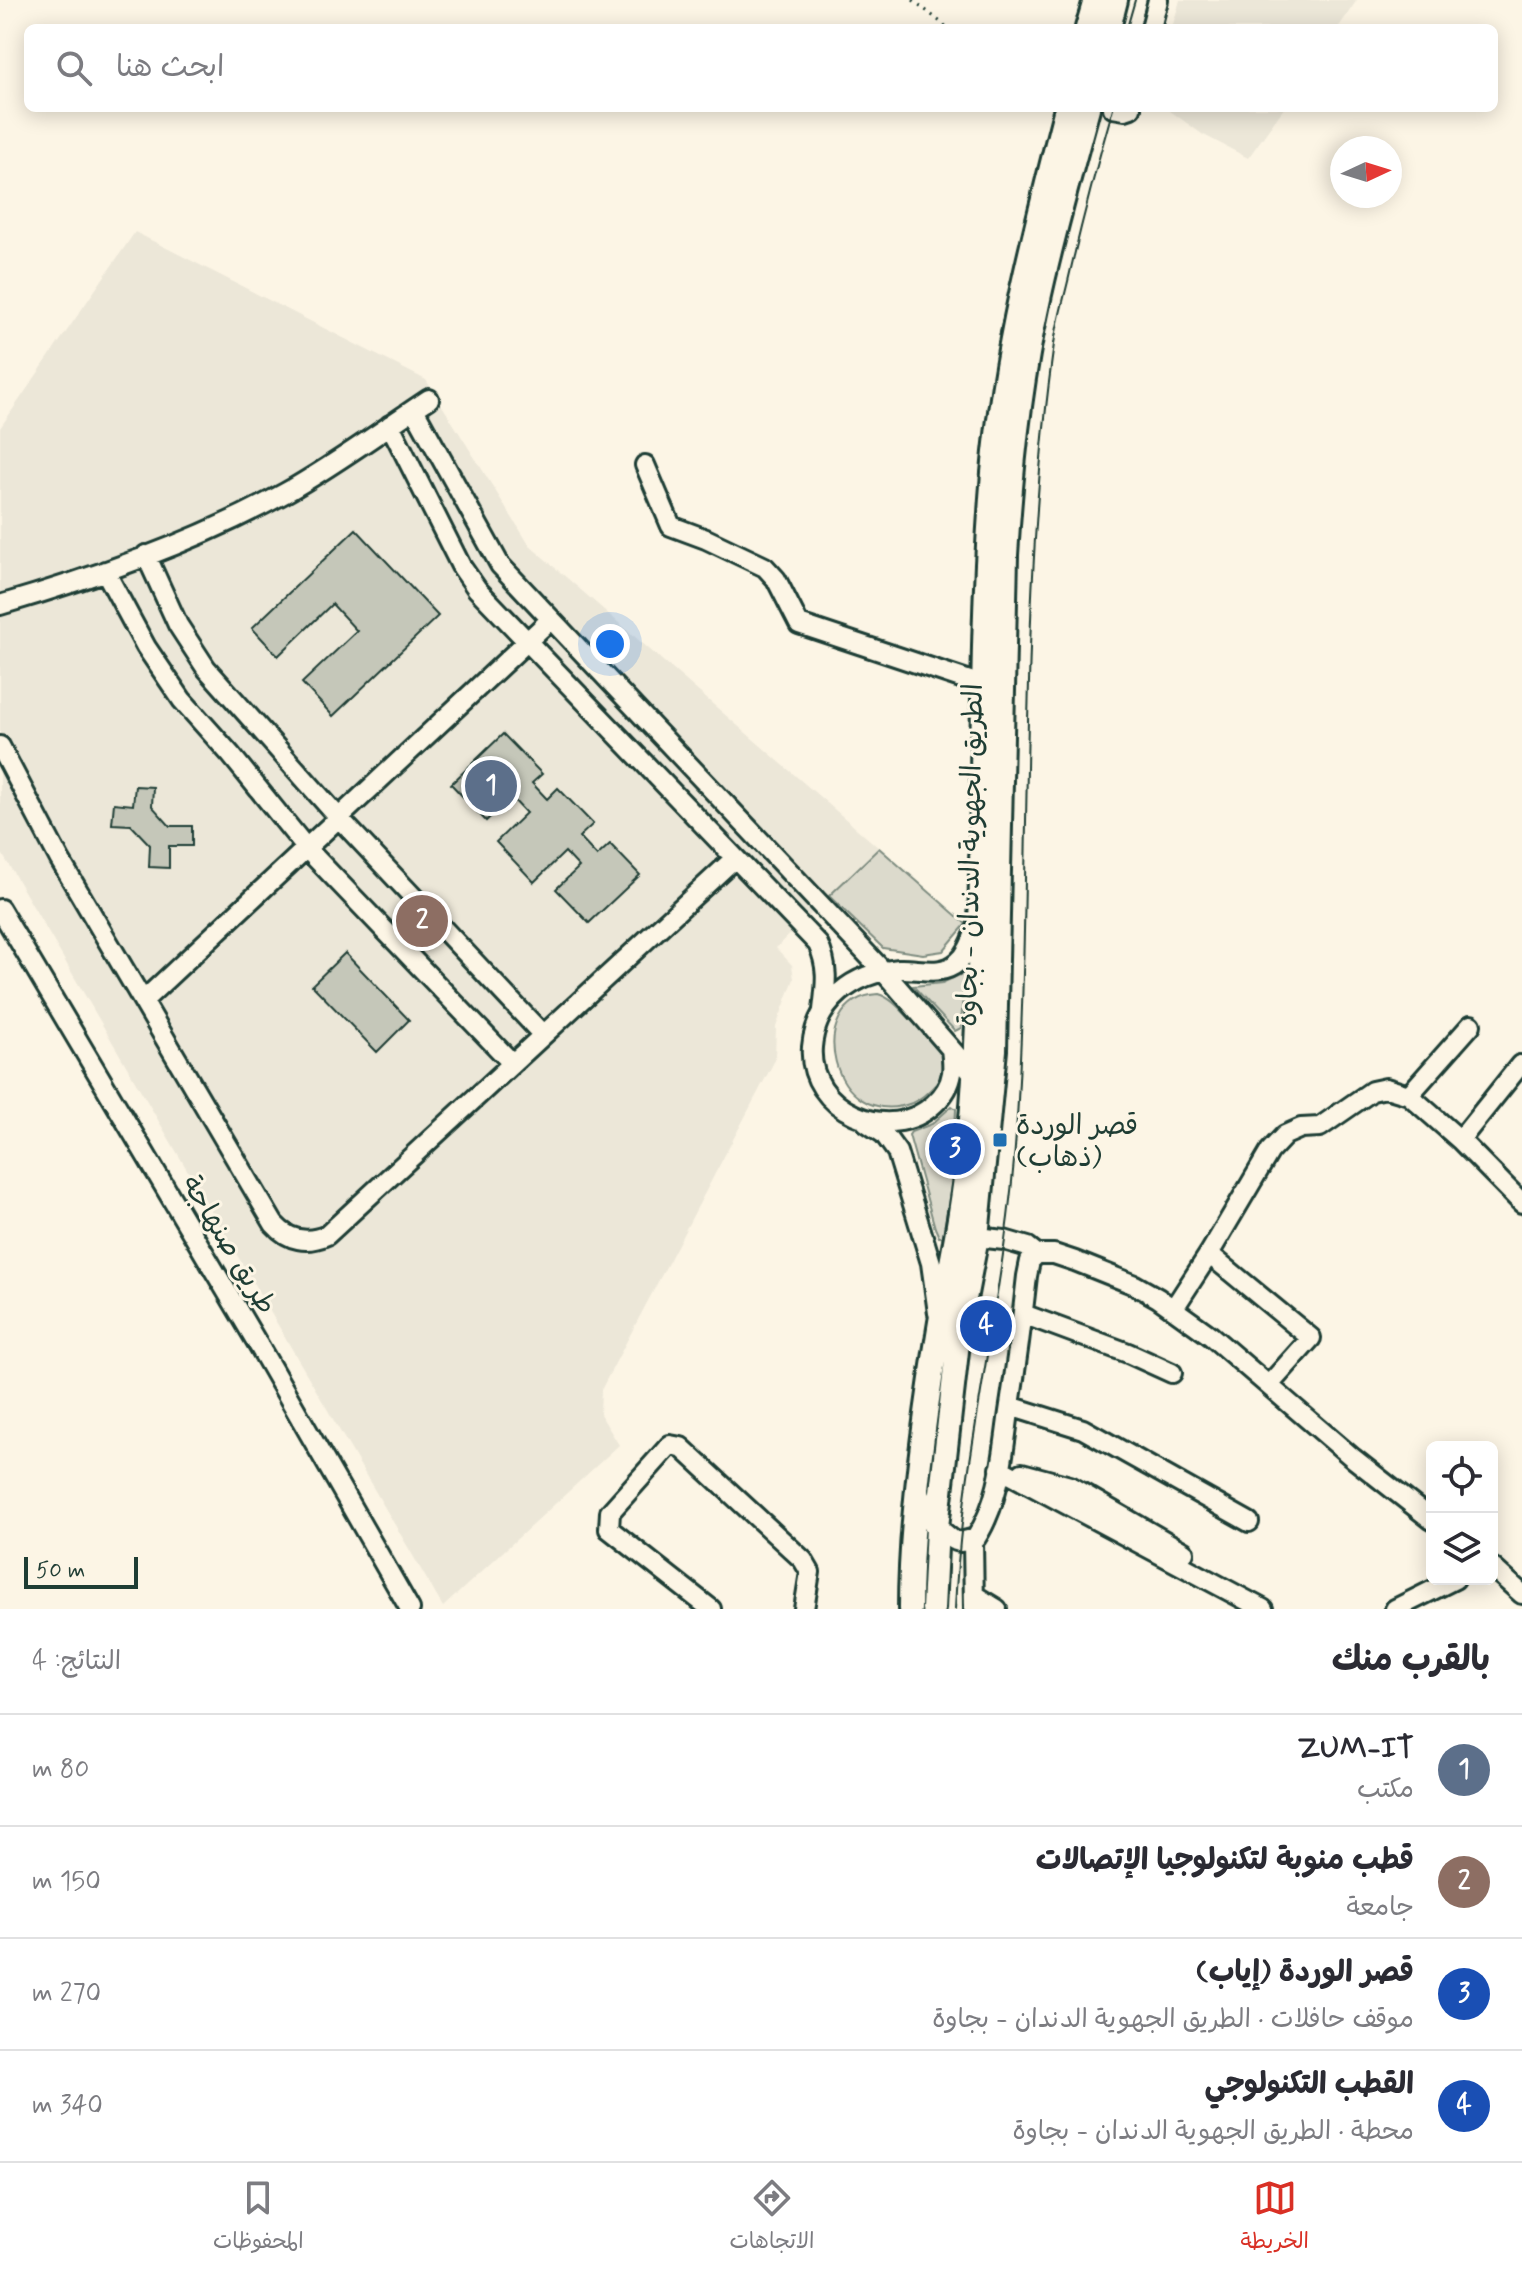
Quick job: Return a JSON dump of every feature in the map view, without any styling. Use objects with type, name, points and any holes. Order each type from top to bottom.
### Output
[{"type":"main road","points":[[1088,24],[1095,0]]},
{"type":"main road","points":[[1110,24],[1116,0]]},
{"type":"main road","name":"الطريق الجهوية الدندان - بجاوة","points":[[933,1609],[937,1527],[967,1235],[981,919],[987,561],[993,472],[1003,386],[1034,228],[1065,112]]},
{"type":"main road","name":"الطريق الجهوية الدندان - بجاوة","points":[[910,1609],[919,1485],[940,1326],[967,1235],[990,1117],[995,1050],[1006,555],[1011,474],[1036,311],[1087,112]]},
{"type":"street","points":[[1152,24],[1158,0]]},
{"type":"street","points":[[0,605],[105,571],[235,518],[287,492],[422,404],[500,565],[884,972],[974,1074],[984,1091],[990,1117]]},
{"type":"street","points":[[390,425],[461,566],[477,589],[818,944],[825,960],[827,978],[823,1010]]},
{"type":"street","points":[[645,465],[671,526],[765,567],[776,579],[799,624],[985,686]]},
{"type":"street","points":[[146,555],[178,625],[206,668],[339,818],[543,1035]]},
{"type":"street","points":[[105,571],[146,647],[182,700],[307,849],[512,1063]]},
{"type":"street","points":[[143,1001],[550,620]]},
{"type":"street","points":[[0,746],[60,860],[274,1224],[281,1232],[301,1240],[327,1235],[735,858]]},
{"type":"street","name":"طريق صنهاجة","points":[[0,909],[275,1373],[410,1609]]},
{"type":"street","points":[[940,1326],[931,1263],[897,1152],[884,1134],[844,1110],[827,1094],[816,1075],[812,1052],[814,1030],[823,1010],[837,993],[847,987],[884,972],[899,969],[935,971],[958,963],[966,953],[981,919]]},
{"type":"street","points":[[1409,1095],[1471,1025]]},
{"type":"street","points":[[944,1094],[952,1074],[951,1049]]},
{"type":"street","points":[[864,1120],[886,1123],[908,1120],[928,1110],[944,1094],[986,1065],[995,1050]]},
{"type":"street","points":[[1460,1140],[1520,1065]]},
{"type":"street","points":[[1174,1308],[1270,1151],[1285,1135],[1301,1128],[1320,1127],[1372,1091],[1386,1088],[1409,1095],[1460,1140],[1522,1203]]},
{"type":"street","points":[[967,1235],[1028,1247],[1037,1254],[1054,1254],[1075,1261],[1135,1285],[1174,1308],[1426,1515]]},
{"type":"street","points":[[997,1609],[974,1602],[973,1540],[988,1517],[1004,1471],[1030,1261],[1037,1254]]},
{"type":"street","points":[[1209,1254],[1311,1338],[1269,1385]]},
{"type":"street","points":[[1023,1314],[1172,1373]]},
{"type":"street","points":[[1010,1406],[1083,1429],[1249,1522]]},
{"type":"street","points":[[711,1609],[609,1529],[610,1512],[670,1445],[681,1447],[803,1560],[810,1572],[804,1609]]},
{"type":"street","points":[[1004,1471],[1040,1476],[1070,1486],[1184,1552]]},
{"type":"street","points":[[1004,1471],[1263,1609]]},
{"type":"street","points":[[919,1485],[926,1518],[956,1541],[973,1540]]},
{"type":"street","points":[[1498,1572],[1522,1594]]},
{"type":"street","points":[[1395,1609],[1443,1585]]},
{"type":"path","points":[[913,0],[943,24]]},
{"type":"shaded area","points":[[1180,0],[1357,0],[1341,24],[1173,24]]},
{"type":"shaded area","points":[[1172,112],[1281,112],[1248,158],[1202,134]]},
{"type":"shaded area","points":[[135,232],[426,380],[530,546],[879,848],[776,948],[792,965],[794,979],[776,1027],[775,1060],[601,1390],[600,1414],[619,1445],[443,1607],[0,850],[0,428]]},
{"type":"shaded area","points":[[879,848],[966,924],[943,951],[923,954],[883,948],[829,896]]},
{"type":"shaded area","points":[[964,973],[961,1028],[955,1031],[913,986],[942,983]]},
{"type":"shaded area","points":[[878,994],[900,1008],[933,1041],[943,1057],[942,1075],[936,1084],[912,1103],[884,1107],[861,1099],[845,1083],[836,1062],[834,1039],[840,1017],[854,1001]]},
{"type":"shaded area","points":[[952,1106],[956,1109],[953,1172],[943,1237],[939,1237],[909,1135],[932,1124]]},
{"type":"building","points":[[356,529],[438,616],[333,716],[302,683],[357,631],[332,604],[278,656],[252,628]]},
{"type":"building","points":[[503,734],[542,774],[532,783],[547,799],[558,788],[593,824],[579,837],[597,856],[610,844],[640,875],[589,923],[556,889],[579,867],[565,852],[534,882],[496,842],[526,813],[511,797],[486,821],[451,784]]},
{"type":"building","points":[[135,786],[153,787],[152,806],[170,826],[192,826],[192,846],[169,846],[169,868],[149,867],[150,845],[131,825],[112,824],[114,803],[133,805]]},
{"type":"building","points":[[345,953],[409,1020],[377,1052],[312,985]]},
{"type":"tram line","points":[[1128,24],[1135,0]]},
{"type":"tram line","points":[[955,1609],[966,1490],[1003,1253],[1016,1134],[1030,640],[1042,442],[1057,327],[1112,112]]},
{"type":"place","name":"ZUM-IT","points":[[491,786]]},
{"type":"place","name":"قطب منوبة لتكنولوجيا الإتصالات","points":[[422,921]]},
{"type":"place","name":"قصر الوردة (ذهاب)","points":[[1000,1140]]},
{"type":"place","name":"قصر الوردة (إياب)","points":[[955,1149]]},
{"type":"place","name":"القطب التكنولوجي","points":[[986,1326]]}]
